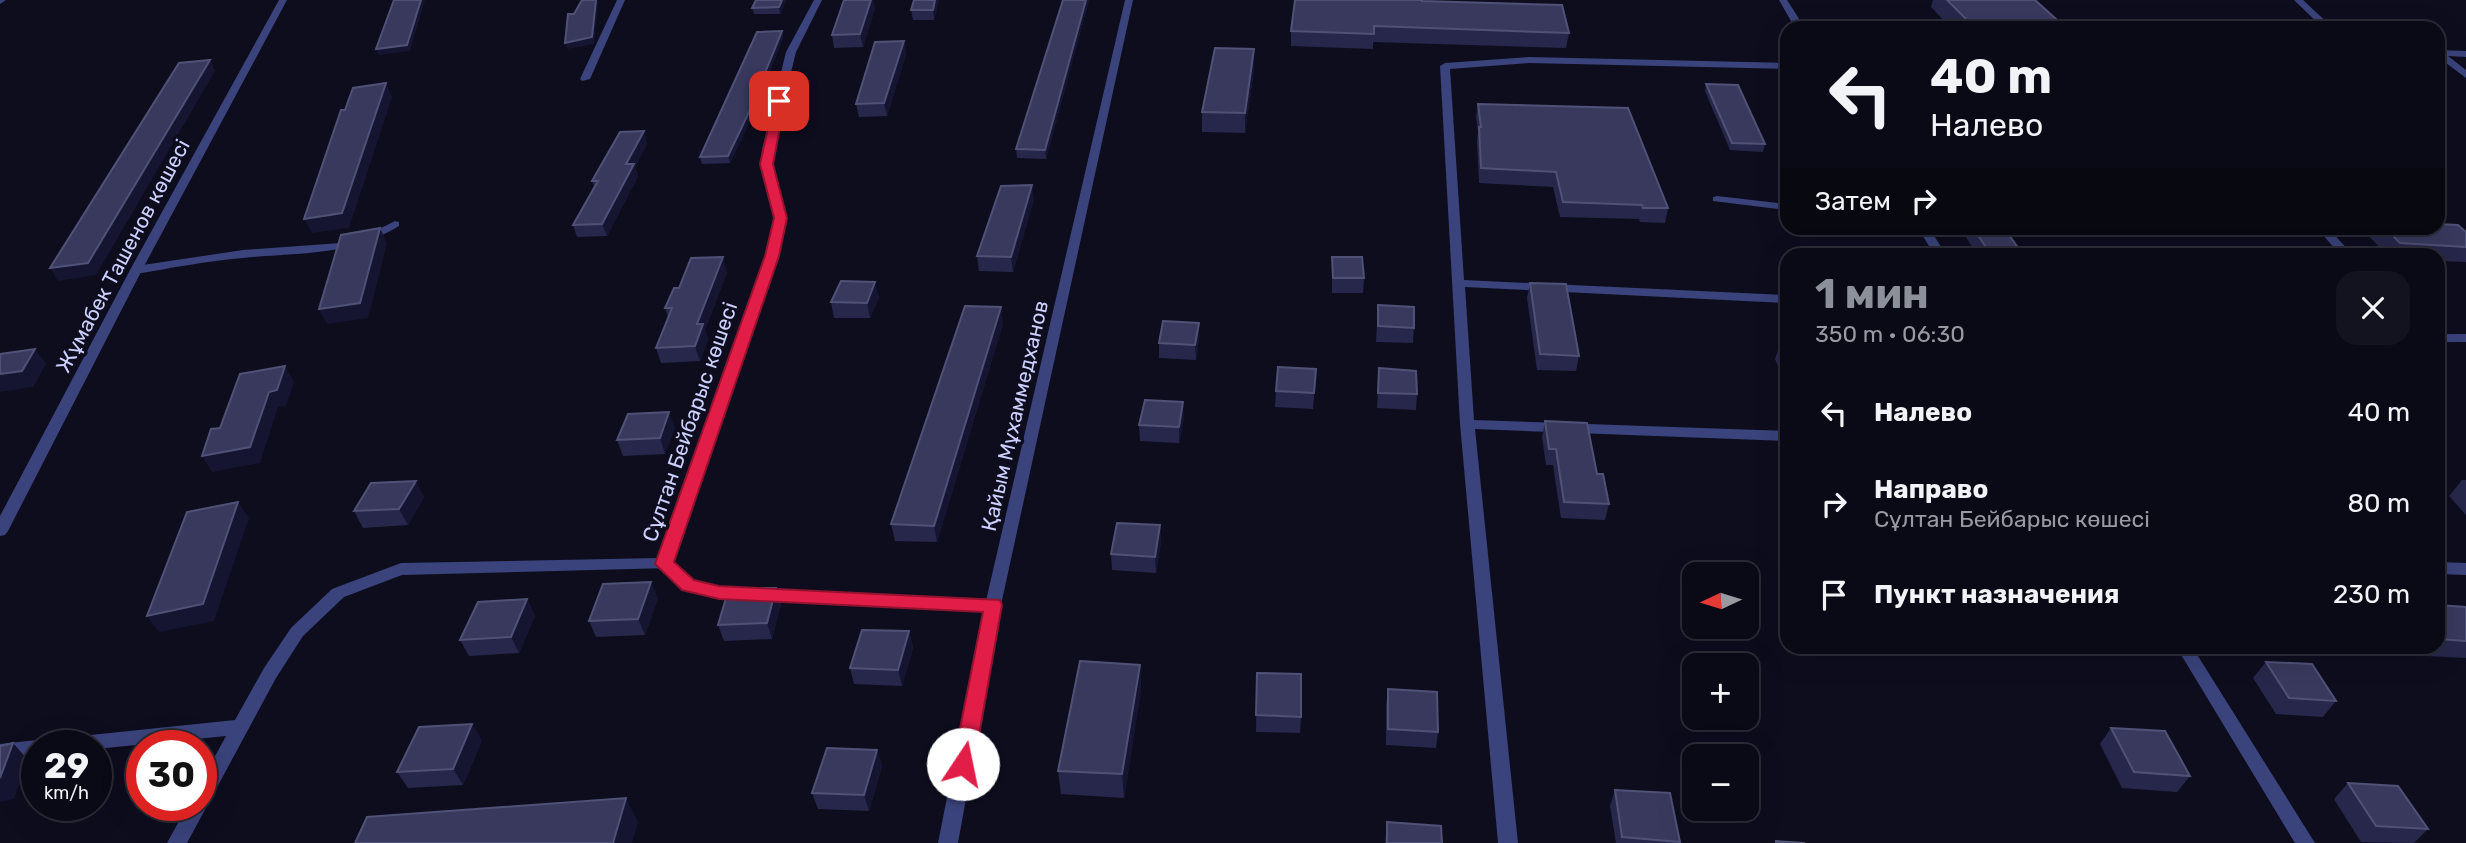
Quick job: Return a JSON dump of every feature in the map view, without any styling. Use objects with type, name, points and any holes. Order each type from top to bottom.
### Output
[{"type":"street","name":"Жұмабек Ташенов көшесі","points":[[0,531],[136,270],[283,0]]},
{"type":"street","points":[[585,79],[621,0]]},
{"type":"street","name":"Сұлтан Бейбарыс көшесі","points":[[217,770],[270,673],[297,632],[338,593],[401,569],[664,564],[772,256],[780,218],[766,164],[767,150],[791,52],[818,0]]},
{"type":"street","name":"Қайым Мұхаммедханов","points":[[948,843],[993,605],[1129,0]]},
{"type":"street","points":[[1783,0],[1796,21]]},
{"type":"street","points":[[2298,0],[2320,21]]},
{"type":"street","points":[[2445,53],[2466,54]]},
{"type":"street","points":[[2445,58],[2466,75]]},
{"type":"street","points":[[1508,843],[1467,424],[1445,66],[1529,60],[1780,66]]},
{"type":"street","points":[[1717,199],[1780,206]]},
{"type":"street","points":[[136,270],[243,254],[323,251],[366,241],[395,224]]},
{"type":"street","points":[[2328,235],[2341,248]]},
{"type":"street","points":[[1458,283],[1780,299]]},
{"type":"street","points":[[2445,338],[2466,338]]},
{"type":"street","points":[[1467,424],[1780,436]]},
{"type":"street","points":[[664,564],[688,585],[719,593],[993,605]]},
{"type":"street","points":[[2445,568],[2466,569]]},
{"type":"street","points":[[2189,654],[2305,843]]},
{"type":"street","points":[[112,740],[240,727]]},
{"type":"street","points":[[0,751],[21,749]]},
{"type":"street","points":[[177,843],[189,821]]},
{"type":"building","points":[[394,0],[421,0],[407,45],[376,49]]},
{"type":"building","points":[[582,0],[596,0],[592,37],[565,43],[568,14],[574,14]]},
{"type":"building","points":[[756,0],[782,0],[779,7],[752,8]]},
{"type":"building","points":[[844,0],[871,0],[860,34],[832,35]]},
{"type":"building","points":[[914,0],[935,0],[933,10],[911,10]]},
{"type":"building","points":[[1063,0],[1086,0],[1045,150],[1016,149]]},
{"type":"building","points":[[1295,0],[1422,0],[1562,5],[1569,33],[1374,26],[1374,34],[1291,31]]},
{"type":"building","points":[[1947,0],[2035,0],[2058,21],[1968,21]]},
{"type":"building","points":[[782,31],[728,156],[700,157],[757,32]]},
{"type":"building","points":[[904,41],[884,103],[856,104],[875,42]]},
{"type":"building","points":[[1215,48],[1254,49],[1245,113],[1202,112]]},
{"type":"building","points":[[210,60],[88,263],[50,268],[179,63]]},
{"type":"building","points":[[386,83],[342,213],[304,219],[341,110],[345,110],[353,88]]},
{"type":"building","points":[[1706,84],[1738,85],[1765,144],[1732,143]]},
{"type":"building","points":[[1478,104],[1628,108],[1668,208],[1563,202],[1556,172],[1481,168]]},
{"type":"building","points":[[644,131],[626,164],[634,164],[602,224],[573,225],[598,181],[592,181],[620,132]]},
{"type":"building","points":[[1032,185],[1011,257],[977,256],[1001,186]]},
{"type":"building","points":[[2445,224],[2458,225],[2466,232],[2466,247],[2400,243],[2392,235],[2445,235]]},
{"type":"building","points":[[380,228],[360,303],[319,309],[341,235]]},
{"type":"building","points":[[1978,235],[2009,235],[2018,248],[1987,248]]},
{"type":"building","points":[[723,257],[697,324],[703,324],[695,346],[656,348],[672,308],[665,308],[674,288],[679,288],[691,258]]},
{"type":"building","points":[[1332,257],[1362,257],[1364,278],[1333,278]]},
{"type":"building","points":[[841,281],[875,282],[867,303],[831,302]]},
{"type":"building","points":[[1530,283],[1566,284],[1579,356],[1540,354]]},
{"type":"building","points":[[1378,305],[1414,307],[1414,328],[1378,326]]},
{"type":"building","points":[[965,306],[1001,307],[934,526],[891,524]]},
{"type":"building","points":[[1163,321],[1199,323],[1195,345],[1159,343]]},
{"type":"building","points":[[35,349],[22,371],[0,374],[0,354]]},
{"type":"building","points":[[285,366],[277,390],[269,392],[250,447],[202,456],[211,429],[220,428],[240,374]]},
{"type":"building","points":[[1278,367],[1316,369],[1314,393],[1276,391]]},
{"type":"building","points":[[1379,368],[1416,371],[1417,394],[1378,393]]},
{"type":"building","points":[[1145,400],[1183,402],[1179,427],[1139,425]]},
{"type":"building","points":[[669,412],[660,438],[617,440],[628,414]]},
{"type":"building","points":[[1545,421],[1587,423],[1597,474],[1603,474],[1609,504],[1564,502],[1556,449],[1549,449]]},
{"type":"building","points":[[416,481],[399,509],[354,511],[371,483]]},
{"type":"building","points":[[238,502],[203,604],[147,616],[187,512]]},
{"type":"building","points":[[1117,523],[1160,525],[1155,557],[1111,554]]},
{"type":"building","points":[[651,582],[638,619],[589,621],[603,584]]},
{"type":"building","points":[[729,588],[776,588],[767,623],[718,625]]},
{"type":"building","points":[[527,599],[511,637],[460,640],[478,602]]},
{"type":"building","points":[[2445,606],[2466,607],[2466,641],[2445,640]]},
{"type":"building","points":[[862,630],[909,631],[898,670],[850,668]]},
{"type":"building","points":[[1080,661],[1140,665],[1122,774],[1058,771]]},
{"type":"building","points":[[2266,662],[2312,664],[2336,701],[2289,698]]},
{"type":"building","points":[[1257,673],[1301,674],[1301,717],[1256,715]]},
{"type":"building","points":[[1388,689],[1437,692],[1438,732],[1388,729]]},
{"type":"building","points":[[472,724],[453,769],[397,772],[419,727]]},
{"type":"building","points":[[2111,728],[2165,731],[2190,776],[2134,772]]},
{"type":"building","points":[[13,743],[0,778],[0,746]]},
{"type":"building","points":[[827,748],[877,750],[864,795],[812,793]]},
{"type":"building","points":[[2348,783],[2398,786],[2428,829],[2376,826]]},
{"type":"building","points":[[1615,790],[1670,793],[1680,842],[1622,837]]},
{"type":"building","points":[[626,798],[613,843],[355,843],[367,817]]},
{"type":"building","points":[[1387,822],[1441,826],[1442,843],[1387,843]]},
{"type":"route","points":[[779,101],[766,164],[774,185],[780,218],[772,256],[664,564],[688,585],[719,593],[993,605],[963,764]]}]
